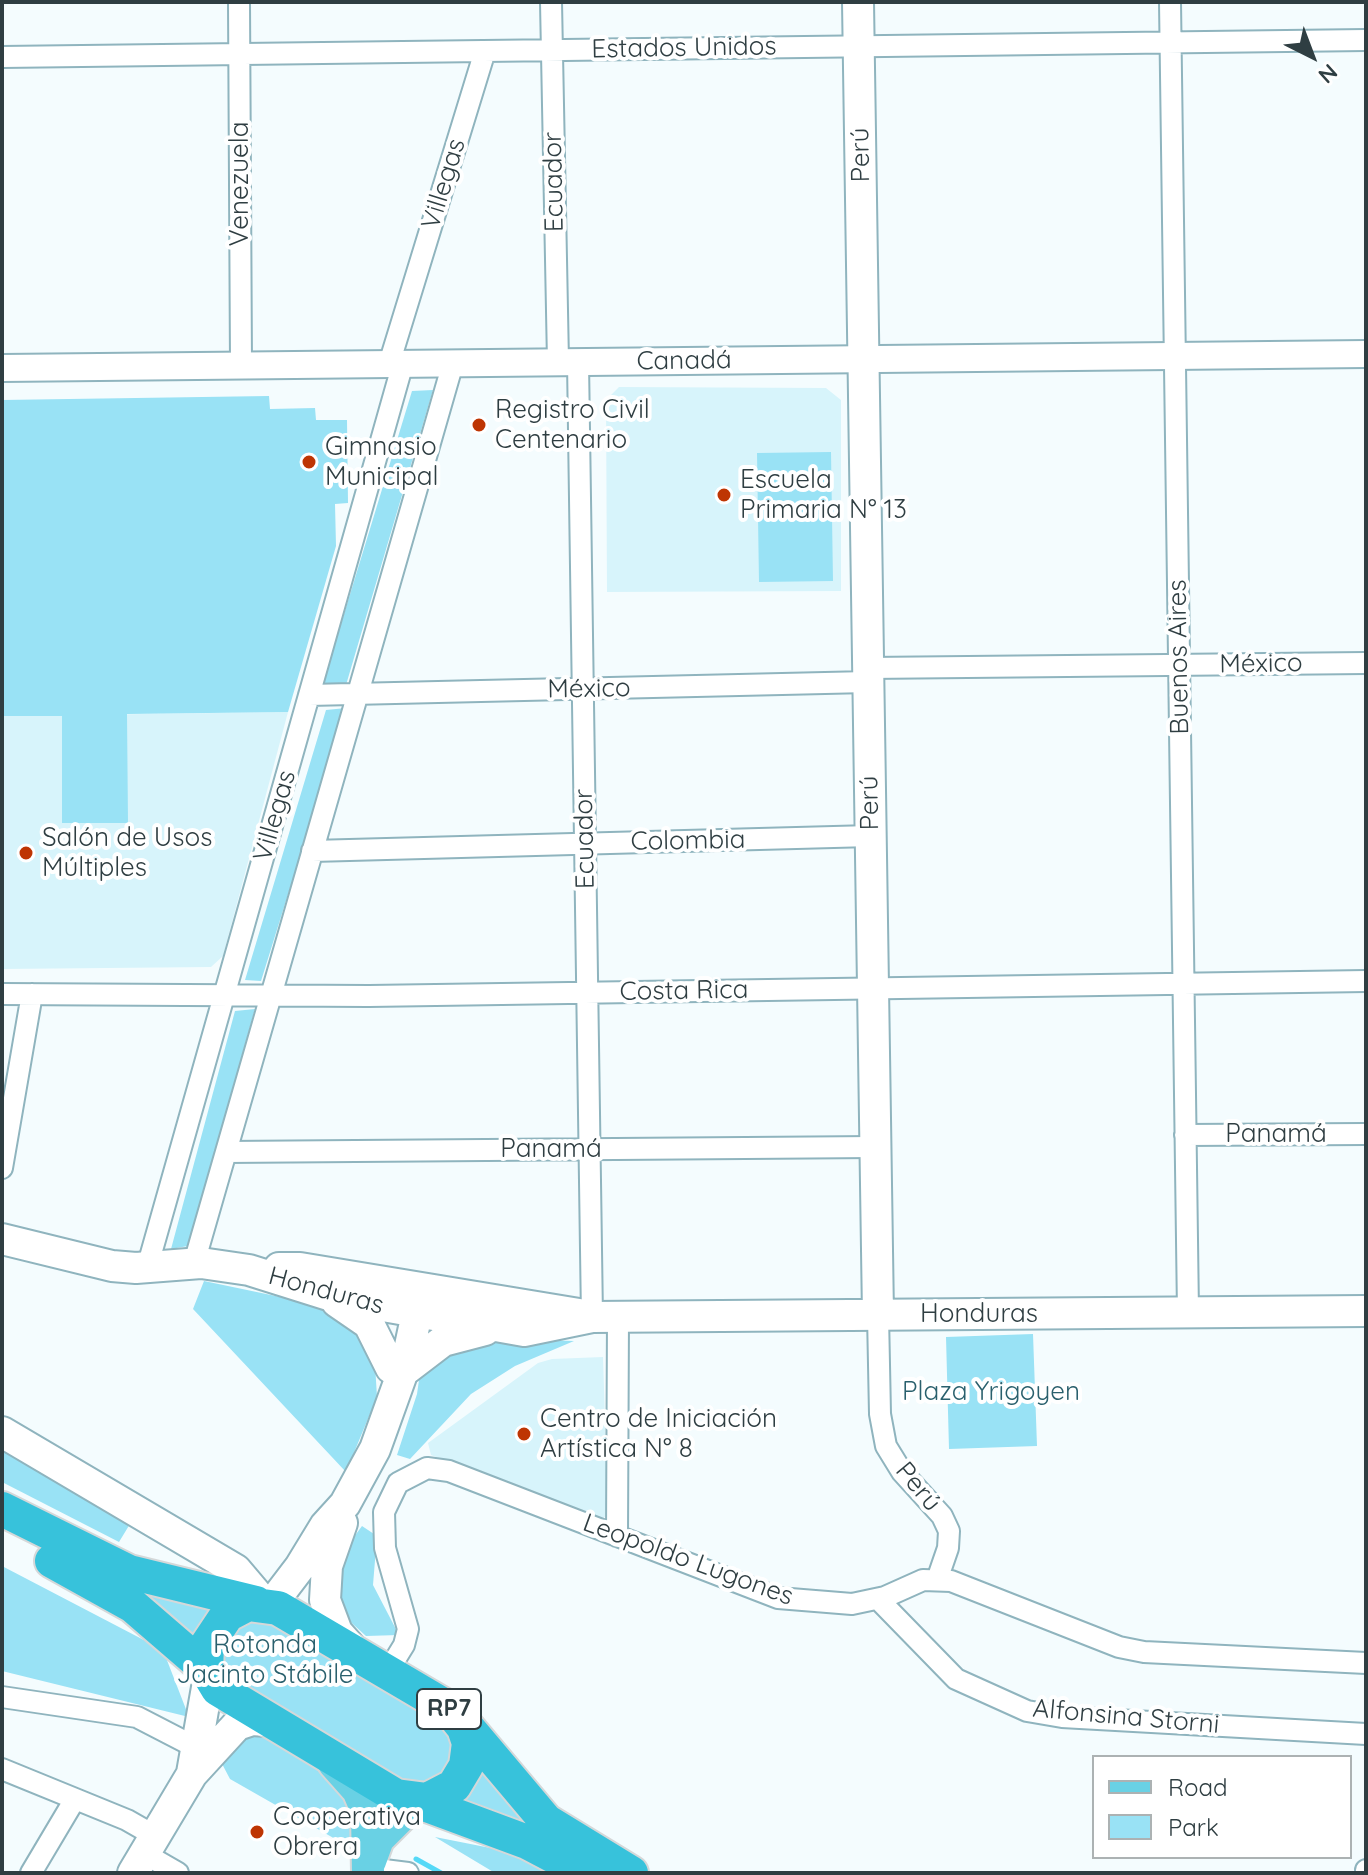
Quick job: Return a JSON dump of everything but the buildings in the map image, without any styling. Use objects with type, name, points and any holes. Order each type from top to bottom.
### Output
[{"type":"highway","name":"RP7","points":[[2,1509],[129,1572],[264,1604],[356,1652],[441,1702],[456,1715],[546,1821],[631,1873]]},
{"type":"highway","points":[[2,1535],[133,1606],[208,1672],[224,1694],[326,1756],[396,1796],[418,1801],[527,1842],[586,1873]]},
{"type":"highway","points":[[208,1672],[207,1645],[216,1627],[233,1610],[264,1604]]},
{"type":"highway","name":"RP7","points":[[418,1801],[448,1791],[466,1766],[469,1743],[456,1715]]},
{"type":"main road","name":"Perú","points":[[858,2],[878,1315]]},
{"type":"main road","name":"Honduras","points":[[2,1239],[98,1263],[147,1268],[194,1263],[249,1270],[300,1268],[411,1304],[499,1328],[534,1330],[605,1317]]},
{"type":"main road","name":"Honduras","points":[[249,1270],[321,1294],[411,1304],[605,1317],[1366,1311]]},
{"type":"main road","points":[[321,1294],[369,1324],[398,1369]]},
{"type":"main road","points":[[2,1432],[236,1570],[264,1604],[300,1567],[325,1526],[345,1504],[375,1449],[392,1399],[411,1304]]},
{"type":"main road","points":[[398,1369],[443,1341],[499,1328]]},
{"type":"main road","points":[[345,1504],[342,1525],[327,1566],[325,1600],[337,1632],[356,1652]]},
{"type":"main road","points":[[144,1854],[194,1761],[208,1672]]},
{"type":"main road","points":[[194,1761],[237,1725],[252,1720],[267,1721]]},
{"type":"main road","points":[[326,1756],[351,1781],[363,1800],[369,1832],[368,1870]]},
{"type":"main road","points":[[368,1870],[378,1839],[418,1801]]},
{"type":"street","name":"Venezuela","points":[[239,2],[241,365]]},
{"type":"street","name":"Ecuador","points":[[551,2],[583,689],[589,1149],[605,1317],[617,1536]]},
{"type":"street","name":"Buenos Aires","points":[[1170,2],[1188,1312]]},
{"type":"street","name":"Estados Unidos","points":[[2,57],[1366,40]]},
{"type":"street","name":"Villegas","points":[[147,1268],[309,695],[396,364],[485,51]]},
{"type":"street","name":"Canadá","points":[[2,368],[1366,354]]},
{"type":"street","name":"Villegas","points":[[194,1263],[453,363]]},
{"type":"street","name":"México","points":[[309,695],[583,689],[868,675],[1179,665],[1366,663]]},
{"type":"street","name":"Colombia","points":[[312,851],[871,836]]},
{"type":"street","name":"Costa Rica","points":[[2,994],[270,996],[587,993],[1366,981]]},
{"type":"street","points":[[2,1168],[32,994]]},
{"type":"street","name":"Panamá","points":[[1185,1135],[1366,1134]]},
{"type":"street","name":"Panamá","points":[[226,1152],[875,1147]]},
{"type":"street","name":"Perú","points":[[878,1315],[880,1414],[886,1446],[902,1472],[942,1516],[949,1531],[937,1580]]},
{"type":"street","name":"Leopoldo Lugones","points":[[388,1671],[404,1645],[408,1629],[385,1548],[384,1512],[392,1491],[406,1476],[427,1468],[449,1471],[778,1598],[833,1604],[878,1599],[912,1583],[937,1580],[965,1586],[1119,1647],[1144,1652],[1366,1663]]},
{"type":"street","name":"Alfonsina Storni","points":[[878,1599],[956,1679],[1027,1711],[1062,1717],[1366,1734]]},
{"type":"street","points":[[2,1697],[137,1717],[194,1761]]},
{"type":"street","points":[[2,1769],[75,1799],[144,1854],[178,1873]]},
{"type":"street","points":[[31,1873],[75,1799]]},
{"type":"street","points":[[368,1870],[408,1873]]},
{"type":"shaded area","name":"Escuela Primaria N° 13","points":[[619,387],[826,388],[841,400],[841,591],[607,592],[606,400]]},
{"type":"shaded area","points":[[288,712],[223,956],[211,967],[2,969],[2,716]]},
{"type":"shaded area","name":"Centro de Iniciación Artística N° 8","points":[[603,1357],[608,1514],[599,1522],[431,1455],[428,1443],[538,1363],[552,1359]]},
{"type":"green space","points":[[433,390],[346,685],[323,683],[412,391]]},
{"type":"green space","points":[[269,396],[270,409],[315,408],[316,420],[347,420],[348,503],[335,504],[336,546],[288,712],[127,714],[128,823],[62,823],[62,716],[2,716],[2,400]]},
{"type":"green space","points":[[831,452],[833,581],[759,582],[757,453]]},
{"type":"green space","points":[[346,708],[261,981],[245,980],[326,710]]},
{"type":"green space","points":[[255,1009],[188,1246],[171,1249],[235,1011]]},
{"type":"green space","points":[[204,1281],[314,1304],[349,1321],[367,1339],[375,1364],[377,1397],[346,1472],[193,1309]]},
{"type":"green space","name":"Plaza Yrigoyen","points":[[1033,1334],[1037,1446],[949,1449],[946,1337]]},
{"type":"green space","points":[[515,1339],[574,1341],[515,1366],[471,1394],[410,1459],[397,1455],[417,1394],[420,1373],[441,1353],[480,1342]]},
{"type":"green space","points":[[2,1445],[133,1519],[119,1542],[2,1482]]},
{"type":"green space","points":[[362,1526],[377,1536],[373,1585],[399,1635],[366,1636],[345,1617],[340,1598],[345,1549]]},
{"type":"green space","points":[[2,1566],[163,1650],[189,1717],[2,1671]]},
{"type":"green space","points":[[125,1570],[220,1602],[197,1639],[152,1608]]},
{"type":"green space","name":"Rotonda Jacinto Stábile","points":[[272,1617],[452,1727],[456,1766],[417,1792],[236,1691],[215,1664],[234,1622]]},
{"type":"green space","points":[[258,1728],[339,1779],[359,1811],[358,1852],[230,1779],[220,1760]]},
{"type":"green space","points":[[479,1768],[558,1844],[455,1802]]},
{"type":"green space","points":[[435,1837],[526,1855],[557,1873],[495,1873]]},
{"type":"waterway","points":[[416,1859],[441,1873]]},
{"type":"place","name":"Registro Civil Centenario","points":[[479,425]]},
{"type":"place","name":"Gimnasio Municipal","points":[[309,462]]},
{"type":"place","name":"Escuela Primaria N° 13","points":[[724,495]]},
{"type":"place","name":"Salón de Usos Múltiples","points":[[26,853]]},
{"type":"place","name":"Centro de Iniciación Artística N° 8","points":[[524,1434]]},
{"type":"place","name":"Cooperativa Obrera","points":[[257,1832]]}]
